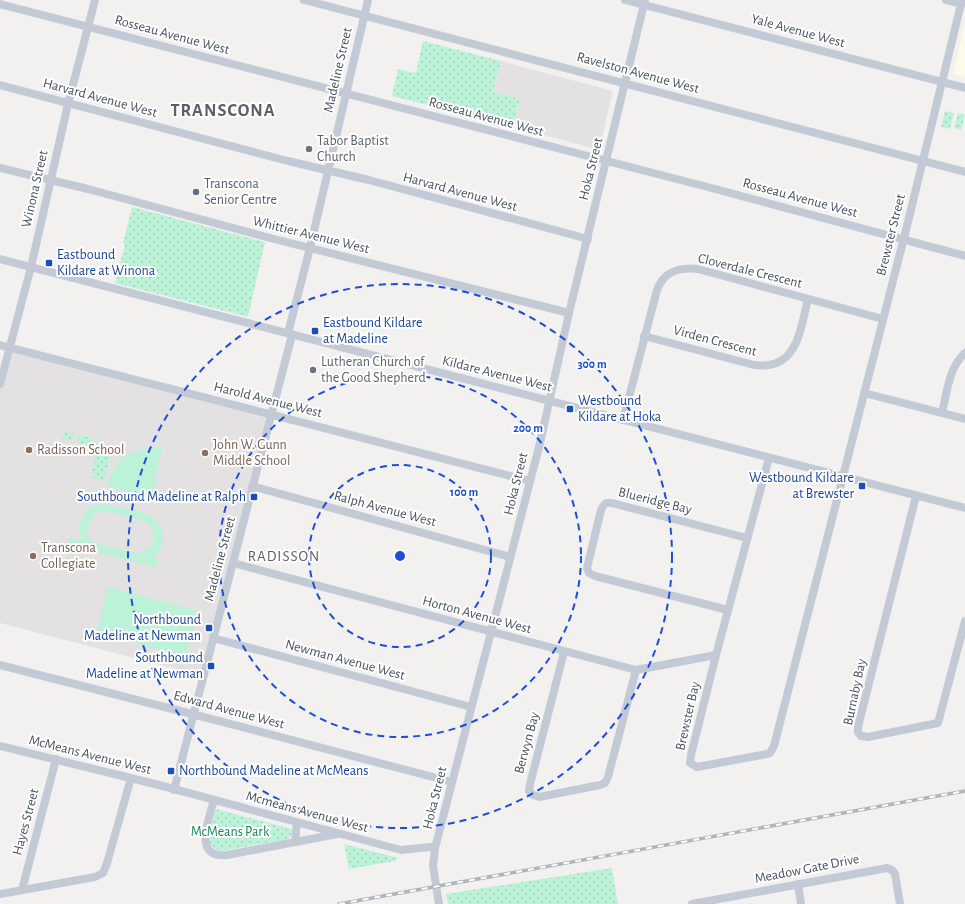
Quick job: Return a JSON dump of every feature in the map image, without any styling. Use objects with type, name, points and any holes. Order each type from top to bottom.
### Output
[{"type":"street","name":"Winona Street","points":[[0,384],[31,267],[68,104],[95,0]]},
{"type":"street","name":"Ravelston Avenue West","points":[[304,0],[965,172]]},
{"type":"street","name":"Madeline Street","points":[[174,790],[192,714],[271,414],[368,0]]},
{"type":"street","name":"Yale Avenue West","points":[[625,0],[644,2],[965,88]]},
{"type":"street","points":[[946,0],[961,2]]},
{"type":"street","name":"Hoka Street","points":[[439,904],[433,866],[435,848],[550,401],[569,313],[644,2]]},
{"type":"street","name":"Brewster Street","points":[[842,476],[904,240],[961,2]]},
{"type":"street","name":"Rosseau Avenue West","points":[[0,4],[606,161],[965,256]]},
{"type":"street","name":"Harvard Avenue West","points":[[0,85],[327,171],[369,180],[588,239]]},
{"type":"street","name":"Whittier Avenue West","points":[[0,168],[569,313]]},
{"type":"street","name":"Kildare Avenue West","points":[[0,259],[965,508]]},
{"type":"street","name":"Cloverdale Crescent","points":[[623,420],[644,336],[660,283],[664,277],[676,270],[684,268],[698,270],[883,319]]},
{"type":"street","name":"Virden Crescent","points":[[644,336],[754,365],[765,367],[776,365],[785,359],[794,347],[808,299]]},
{"type":"street","name":"Harold Avenue West","points":[[0,345],[530,481]]},
{"type":"street","points":[[942,413],[953,369],[957,360],[965,353]]},
{"type":"street","points":[[864,393],[965,419]]},
{"type":"street","name":"Brewster Bay","points":[[769,458],[716,655],[691,755],[690,763],[696,767],[770,753],[774,746],[842,476]]},
{"type":"street","name":"Ralph Avenue West","points":[[252,486],[510,557]]},
{"type":"street","name":"Burnaby Bay","points":[[916,496],[858,728],[858,732],[862,736],[868,737],[938,723],[965,621]]},
{"type":"street","name":"Blueridge Bay","points":[[728,610],[588,573],[588,563],[601,510],[603,504],[612,503],[747,538]]},
{"type":"street","name":"Horton Avenue West","points":[[233,563],[636,670],[716,655]]},
{"type":"street","name":"Newman Avenue West","points":[[213,638],[471,707]]},
{"type":"street","name":"Berwyn Bay","points":[[564,652],[530,784],[529,791],[533,795],[539,796],[596,786],[605,783],[608,777],[636,670]]},
{"type":"street","name":"Edward Avenue West","points":[[0,665],[452,782]]},
{"type":"street","name":"McMeans Avenue West","points":[[0,746],[174,790]]},
{"type":"street","name":"Hayes Street","points":[[22,890],[56,760]]},
{"type":"street","points":[[0,894],[95,877],[102,873],[107,863],[131,778]]},
{"type":"street","name":"Mcmeans Avenue West","points":[[174,790],[401,850],[430,847],[435,848]]},
{"type":"street","points":[[214,800],[204,841],[207,848],[214,854],[220,856],[339,834]]},
{"type":"street","points":[[295,842],[297,823]]},
{"type":"street","name":"Meadow Gate Drive","points":[[692,904],[727,901],[798,884],[887,868],[892,870],[895,874],[900,904]]},
{"type":"street","points":[[798,884],[801,904]]},
{"type":"shaded area","points":[[965,23],[965,77],[953,74]]},
{"type":"shaded area","points":[[501,61],[613,91],[599,150],[512,126],[520,99],[493,92]]},
{"type":"shaded area","points":[[10,347],[271,414],[203,676],[0,623],[0,384]]},
{"type":"green space","points":[[423,41],[501,61],[493,92],[520,99],[512,126],[392,96],[398,69],[416,73]]},
{"type":"green space","points":[[945,111],[954,113],[950,129],[941,127]]},
{"type":"green space","points":[[958,113],[965,115],[961,130],[954,128]]},
{"type":"green space","points":[[132,207],[265,242],[248,317],[115,283],[125,244],[123,243]]},
{"type":"green space","points":[[64,432],[74,434],[72,441],[62,439]]},
{"type":"green space","points":[[79,435],[91,437],[89,446],[77,443]]},
{"type":"green space","points":[[95,442],[103,446],[106,454],[110,456],[104,481],[91,477],[97,450],[93,449]]},
{"type":"green space","points":[[162,448],[153,494],[150,497],[107,486],[115,467],[125,456],[139,450]]},
{"type":"green space","points":[[99,504],[126,509],[147,514],[156,520],[161,528],[163,537],[160,549],[152,558],[158,560],[156,567],[67,545],[68,538],[82,540],[80,534],[80,523],[88,510]],"holes":[[[98,511],[148,523],[154,535],[152,545],[146,551],[139,554],[94,543],[89,536],[88,527],[95,514]]]},
{"type":"green space","points":[[108,587],[198,611],[186,656],[96,633]]},
{"type":"green space","name":"McMeans Park","points":[[216,809],[292,829],[292,834],[288,839],[222,851],[217,850],[211,846],[208,839]]},
{"type":"green space","points":[[344,844],[398,858],[395,861],[349,869]]},
{"type":"green space","points":[[612,868],[618,904],[448,904],[446,894]]},
{"type":"railway","points":[[339,904],[965,791]]},
{"type":"place","name":"Tabor Baptist Church","points":[[309,149]]},
{"type":"place","name":"Transcona Senior Centre","points":[[196,192]]},
{"type":"place","name":"Eastbound Kildare at Winona","points":[[49,263]]},
{"type":"place","name":"Eastbound Kildare at Madeline","points":[[315,331]]},
{"type":"place","name":"Lutheran Church of the Good Shepherd","points":[[313,370]]},
{"type":"place","name":"Westbound Kildare at Hoka","points":[[570,409]]},
{"type":"place","name":"Radisson School","points":[[29,450]]},
{"type":"place","name":"John W. Gunn Middle School","points":[[205,453]]},
{"type":"place","name":"Westbound Kildare at Brewster","points":[[862,486]]},
{"type":"place","name":"Southbound Madeline at Ralph","points":[[254,497]]},
{"type":"place","name":"Transcona Collegiate","points":[[33,556]]},
{"type":"place","name":"Northbound Madeline at Newman","points":[[209,628]]},
{"type":"place","name":"Southbound Madeline at Newman","points":[[211,666]]},
{"type":"place","name":"Northbound Madeline at McMeans","points":[[171,771]]},
{"type":"district","name":"TRANSCONA","points":[[223,111]]},
{"type":"district","name":"RADISSON","points":[[284,556]]}]
